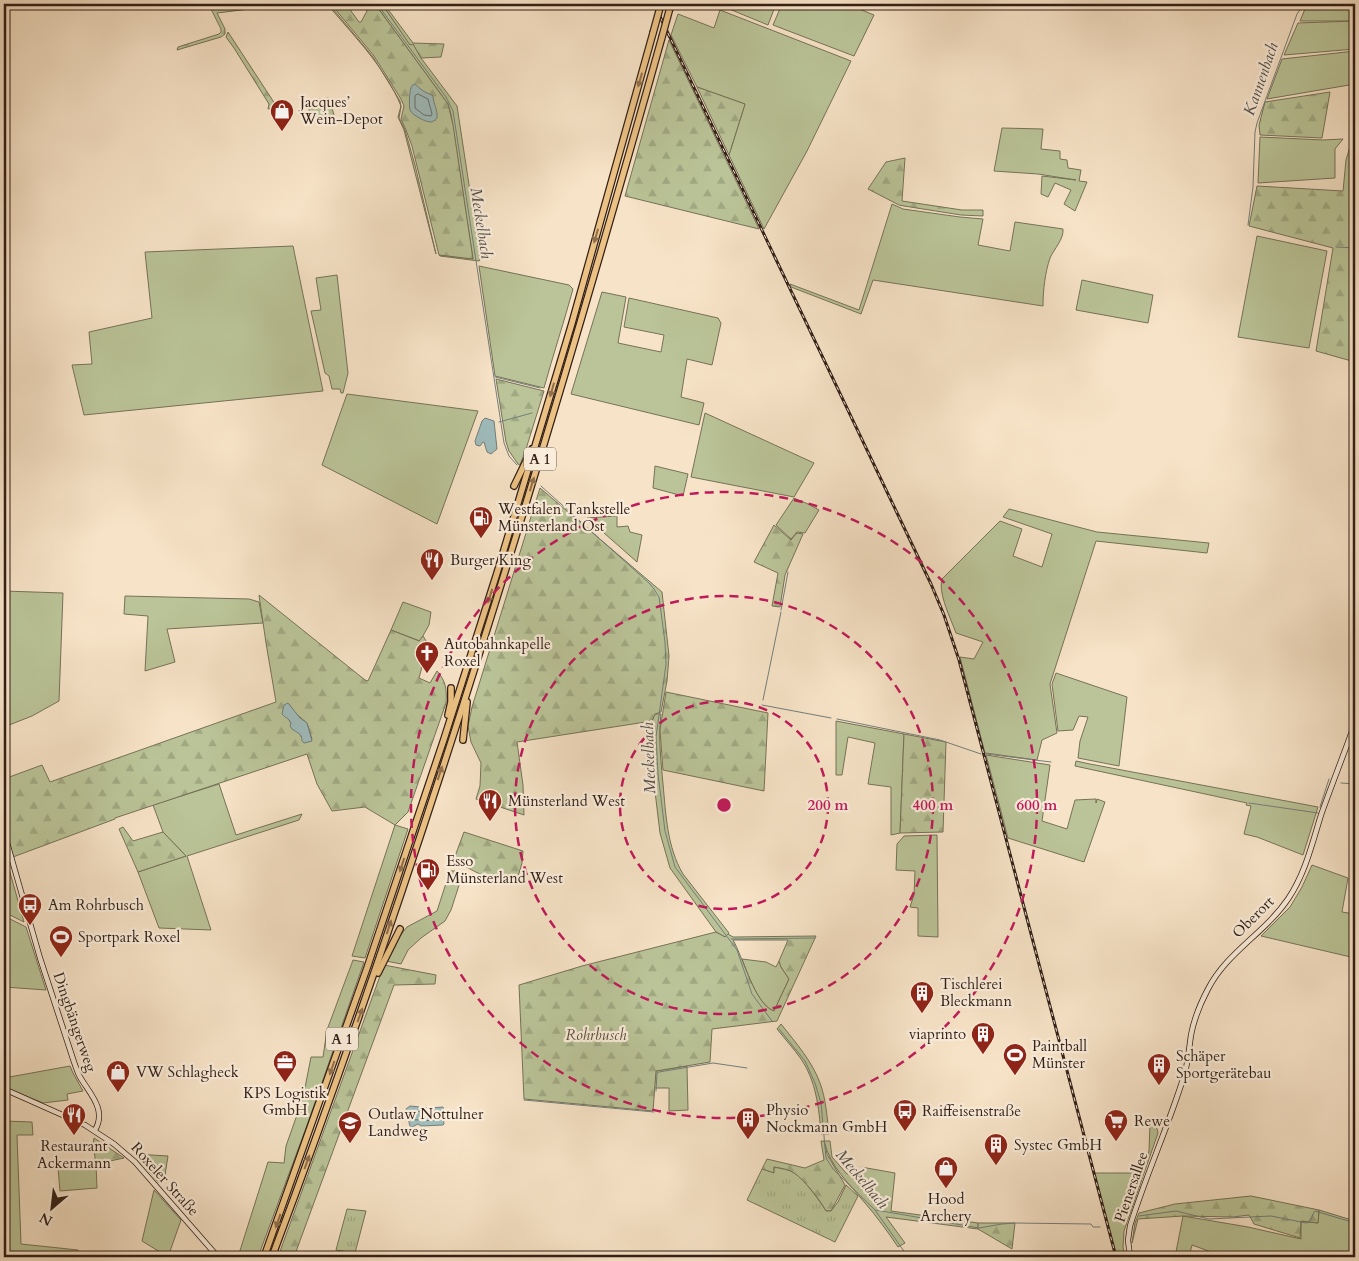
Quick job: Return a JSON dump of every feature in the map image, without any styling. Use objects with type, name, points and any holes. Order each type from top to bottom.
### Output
[{"type":"highway","name":"A 1","points":[[264,1257],[364,978],[499,565],[573,318],[661,4]]},
{"type":"highway","name":"A 1","points":[[272,1257],[369,990],[471,681],[582,319],[671,4]]},
{"type":"highway","points":[[514,486],[539,434]]},
{"type":"highway","points":[[463,740],[465,714],[471,681]]},
{"type":"highway","points":[[444,738],[451,702],[451,688]]},
{"type":"highway","points":[[369,990],[400,929]]},
{"type":"main road","name":"Oberort","points":[[1166,1125],[1184,1074],[1195,1019],[1207,990],[1231,956],[1273,918],[1297,884],[1305,867],[1321,816],[1355,723]]},
{"type":"main road","name":"Dingbängerweg","points":[[4,832],[40,958],[74,1062],[79,1076],[98,1109],[99,1122],[95,1130]]},
{"type":"main road","name":"Roxeler Straße","points":[[4,1089],[69,1117],[95,1130],[114,1144],[135,1162],[218,1257]]},
{"type":"main road","name":"Pienersallee","points":[[1130,1257],[1128,1244],[1130,1226],[1166,1125]]},
{"type":"green space","points":[[216,4],[290,4],[217,13],[225,29],[225,34],[221,37],[177,50],[178,47],[221,32],[211,9]]},
{"type":"green space","points":[[327,4],[329,4],[373,57],[381,69],[368,52]]},
{"type":"green space","points":[[331,4],[346,4],[359,22],[361,22],[367,11],[363,4],[375,4],[448,104],[453,125],[473,259],[439,255],[412,146],[401,119],[404,106],[401,99],[374,56]]},
{"type":"green space","points":[[375,4],[382,4],[410,44],[413,43],[421,58],[457,106],[480,257],[479,261],[439,255],[473,259],[451,114],[448,104]]},
{"type":"green space","points":[[382,4],[384,4],[413,43],[444,44],[441,57],[421,58],[413,44],[410,45]]},
{"type":"green space","points":[[717,4],[776,4],[768,25]]},
{"type":"green space","points":[[782,4],[847,4],[874,15],[854,56],[773,25]]},
{"type":"green space","points":[[1321,4],[1355,4],[1354,21],[1300,21],[1305,9]]},
{"type":"green space","points":[[720,10],[851,61],[807,151],[764,229],[729,155],[745,104],[697,87],[671,35],[678,14],[714,28]]},
{"type":"green space","points":[[1355,21],[1355,49],[1284,55],[1298,23]]},
{"type":"green space","points":[[228,32],[277,107],[268,109],[269,104],[226,37]]},
{"type":"green space","points":[[669,40],[759,229],[625,196]]},
{"type":"green space","points":[[1355,51],[1355,84],[1267,99],[1282,59]]},
{"type":"green space","points":[[697,87],[745,104],[729,155]]},
{"type":"green space","points":[[1330,92],[1322,138],[1260,135],[1259,125],[1265,102]]},
{"type":"green space","points":[[329,98],[337,125],[310,114],[307,101]]},
{"type":"green space","points":[[401,106],[399,118],[405,130],[415,165],[436,254],[404,130],[398,117]]},
{"type":"green space","points":[[1002,128],[1043,129],[1041,149],[1060,151],[1060,159],[1067,160],[1068,168],[1081,170],[1079,181],[1087,182],[1075,211],[1064,204],[1071,190],[1055,183],[1048,197],[1041,194],[1042,176],[1076,180],[1038,174],[994,171]]},
{"type":"green space","points":[[1355,130],[1355,362],[1316,351],[1333,248],[1249,226],[1257,186],[1343,191],[1346,160]]},
{"type":"green space","points":[[1260,137],[1343,139],[1335,149],[1335,178],[1258,183]]},
{"type":"green space","points":[[905,158],[902,201],[962,210],[983,210],[983,216],[961,215],[899,205],[868,189],[886,162]]},
{"type":"green space","points":[[892,204],[903,209],[983,219],[978,245],[1010,251],[1015,222],[1063,229],[1060,240],[1048,264],[1043,306],[873,280],[861,314],[791,287],[790,284],[859,310]]},
{"type":"green space","points":[[1257,236],[1327,251],[1309,348],[1238,337]]},
{"type":"green space","points":[[293,246],[323,391],[84,415],[72,365],[92,364],[89,332],[152,318],[145,252]]},
{"type":"green space","points":[[479,266],[569,285],[573,289],[544,388],[495,376]]},
{"type":"green space","points":[[337,275],[348,373],[343,393],[341,393],[340,389],[332,389],[329,376],[325,373],[311,311],[321,310],[316,278]]},
{"type":"green space","points":[[1082,280],[1153,295],[1148,323],[1076,310]]},
{"type":"green space","points":[[602,292],[626,297],[618,343],[661,352],[664,335],[624,327],[629,298],[718,318],[721,323],[712,365],[687,359],[681,397],[704,403],[699,425],[571,394]]},
{"type":"green space","points":[[496,379],[544,391],[520,465],[509,451],[506,442]]},
{"type":"green space","points":[[347,394],[478,411],[437,524],[322,465]]},
{"type":"green space","points":[[705,413],[814,463],[794,497],[691,477]]},
{"type":"green space","points":[[655,466],[688,474],[683,496],[653,488]]},
{"type":"green space","points":[[540,488],[662,592],[669,656],[667,681],[661,712],[655,714],[652,721],[517,742],[523,785],[524,815],[476,799],[480,786],[481,763],[471,742],[468,726],[472,707]]},
{"type":"green space","points":[[794,498],[819,510],[805,533],[797,532],[791,539],[776,525]]},
{"type":"green space","points":[[1009,509],[1097,532],[1209,543],[1207,553],[1096,541],[1050,684],[1057,733],[1042,740],[1037,760],[985,753],[960,657],[974,659],[983,642],[956,633],[941,585],[942,579],[1000,521],[1022,529],[1013,556],[1042,567],[1052,534],[1003,517]]},
{"type":"green space","points":[[617,516],[617,527],[628,526],[630,532],[642,535],[637,562],[587,518]]},
{"type":"green space","points":[[774,525],[791,540],[797,533],[803,534],[785,575],[780,607],[772,606],[778,573],[754,562]]},
{"type":"green space","points":[[4,591],[63,593],[59,701],[32,716],[4,727]]},
{"type":"green space","points":[[259,595],[368,681],[391,630],[419,641],[423,636],[428,644],[419,678],[430,683],[437,671],[445,686],[446,703],[408,812],[395,825],[365,807],[332,811],[317,784],[307,754],[115,818],[13,857],[4,832],[4,779],[42,765],[50,782],[276,702]],"holes":[[[289,704],[294,712],[307,723],[312,739],[302,738],[298,731],[294,730],[287,717]]]},
{"type":"green space","points":[[125,596],[249,599],[259,602],[263,623],[167,629],[175,662],[145,671],[148,616],[124,614]]},
{"type":"green space","points":[[403,602],[431,612],[429,625],[420,641],[391,630]]},
{"type":"green space","points":[[1056,673],[1127,697],[1119,766],[1078,758],[1080,741],[1088,717],[1079,716],[1073,730],[1058,731],[1052,684]]},
{"type":"green space","points":[[666,692],[768,713],[764,791],[663,770],[660,730]]},
{"type":"green space","points":[[655,714],[661,714],[661,767],[670,842],[683,874],[729,933],[725,937],[716,932],[670,868],[660,833],[653,775],[652,721]]},
{"type":"green space","points":[[836,721],[904,734],[900,833],[891,835],[891,787],[868,784],[875,743],[848,737],[842,775],[836,775]]},
{"type":"green space","points":[[904,734],[946,742],[943,832],[900,833]]},
{"type":"green space","points":[[986,755],[1050,765],[1042,821],[1067,829],[1075,800],[1096,799],[1096,803],[1097,799],[1105,802],[1084,862],[1008,838]]},
{"type":"green space","points":[[1076,761],[1318,807],[1303,855],[1257,837],[1244,834],[1251,806],[1246,805],[1247,803],[1075,766]]},
{"type":"green space","points":[[219,784],[236,835],[302,814],[299,820],[187,856],[211,930],[159,928],[138,872],[186,856],[163,832],[153,805]]},
{"type":"green space","points":[[395,825],[408,829],[365,958],[352,956]]},
{"type":"green space","points":[[123,827],[133,841],[163,832],[186,856],[138,872],[119,829]]},
{"type":"green space","points":[[464,832],[523,851],[517,880],[503,882],[495,880],[476,872],[454,859]]},
{"type":"green space","points":[[937,835],[938,937],[918,936],[918,908],[910,907],[914,895],[915,871],[896,870],[897,844],[904,836]]},
{"type":"green space","points":[[1312,865],[1348,878],[1342,912],[1355,914],[1355,936],[1352,950],[1355,951],[1355,958],[1261,936],[1290,907]]},
{"type":"green space","points":[[9,869],[24,922],[4,912],[4,871]]},
{"type":"green space","points":[[450,871],[463,873],[451,910],[445,921],[408,950],[401,964],[386,961],[394,943],[407,927],[437,911]]},
{"type":"green space","points":[[10,919],[26,927],[46,990],[4,987],[4,932]]},
{"type":"green space","name":"Rohrbusch","points":[[716,932],[725,937],[728,934],[733,937],[816,936],[777,1021],[712,1029],[710,1062],[656,1071],[653,1111],[524,1099],[519,985],[582,966]],"holes":[[[733,940],[788,940],[779,961],[789,979],[774,1011],[767,1007],[755,990]]]},
{"type":"green space","points":[[742,959],[766,962],[776,967],[779,961],[789,979],[774,1011],[768,1008],[758,996]]},
{"type":"green space","points":[[353,960],[364,962],[309,1120],[258,1257],[238,1257],[268,1162],[284,1163],[286,1146],[303,1098],[311,1057],[323,1057],[327,1030]]},
{"type":"green space","points":[[384,965],[436,975],[435,984],[394,985],[294,1257],[278,1257]]},
{"type":"green space","points":[[781,1024],[803,1052],[817,1075],[824,1095],[829,1134],[821,1134],[818,1105],[810,1076],[801,1059],[777,1029]]},
{"type":"green space","points":[[70,1066],[83,1091],[67,1094],[68,1100],[43,1103],[4,1087],[4,1078]]},
{"type":"green space","points":[[687,1066],[688,1110],[669,1111],[669,1088],[654,1088],[656,1071]]},
{"type":"green space","points":[[4,1121],[32,1122],[33,1135],[17,1135],[21,1244],[78,1250],[78,1257],[4,1257]]},
{"type":"green space","points":[[1150,1123],[1156,1126],[1158,1133],[1124,1231],[1123,1247],[1125,1257],[1117,1257],[1094,1173],[1141,1173],[1149,1151]]},
{"type":"green space","points":[[94,1138],[124,1158],[96,1164]]},
{"type":"green space","points":[[821,1141],[824,1141],[827,1154],[845,1185],[831,1211],[826,1211],[810,1189],[795,1174],[774,1167],[774,1173],[762,1169],[767,1159],[805,1168],[824,1160]]},
{"type":"green space","points":[[824,1141],[830,1141],[832,1157],[847,1174],[861,1172],[861,1167],[895,1173],[891,1211],[978,1223],[978,1229],[886,1217],[905,1243],[898,1247],[836,1167]]},
{"type":"green space","points":[[134,1154],[168,1156],[165,1175],[159,1183]]},
{"type":"green space","points":[[96,1164],[97,1188],[60,1191],[58,1168]]},
{"type":"green space","points":[[774,1167],[794,1173],[803,1180],[826,1211],[831,1211],[838,1202],[846,1185],[858,1196],[835,1242],[747,1200],[762,1169],[774,1173]]},
{"type":"green space","points":[[154,1190],[181,1220],[168,1257],[142,1241]]},
{"type":"green space","points":[[1251,1196],[1319,1210],[1318,1223],[1301,1221],[1300,1238],[1254,1224],[1249,1215],[1138,1219],[1132,1243],[1135,1223],[1139,1213],[1175,1204]]},
{"type":"green space","points":[[347,1209],[366,1211],[355,1253],[336,1250]]},
{"type":"green space","points":[[1319,1210],[1355,1221],[1355,1257],[1225,1257],[1192,1245],[1189,1257],[1175,1257],[1183,1216],[1248,1227],[1301,1239],[1301,1221],[1318,1223]]},
{"type":"green space","points":[[978,1223],[1015,1223],[1012,1249],[978,1229]]},
{"type":"water","points":[[415,84],[433,96],[437,118],[431,122],[422,120],[410,110],[410,91]]},
{"type":"water","points":[[485,418],[494,421],[497,449],[491,454],[487,452],[484,442],[480,446],[476,445],[475,441],[482,421]]},
{"type":"water","points":[[288,703],[300,718],[307,723],[312,741],[304,743],[300,735],[290,726],[290,721],[282,714],[284,705]]},
{"type":"water","points":[[410,1106],[443,1107],[444,1124],[421,1126],[418,1124],[410,1126],[406,1109]]},
{"type":"waterway","name":"Meckelbach","points":[[377,4],[446,97],[453,111],[504,443],[509,456],[517,465]]},
{"type":"waterway","name":"Kannenbach","points":[[1248,225],[1253,187],[1257,123],[1297,14],[1304,4]]},
{"type":"waterway","points":[[1336,247],[1355,248]]},
{"type":"waterway","points":[[495,377],[540,388]]},
{"type":"waterway","points":[[499,422],[532,413]]},
{"type":"waterway","name":"Meckelbach","points":[[541,486],[650,584],[659,597],[666,664],[656,737],[658,774],[665,831],[675,867],[737,950],[752,994],[772,1021]]},
{"type":"waterway","points":[[781,610],[788,572]]},
{"type":"waterway","points":[[763,700],[781,612]]},
{"type":"waterway","points":[[762,705],[831,718]]},
{"type":"waterway","points":[[837,719],[940,740],[981,754]]},
{"type":"waterway","points":[[986,754],[1051,762]]},
{"type":"waterway","points":[[1320,807],[1329,779]]},
{"type":"waterway","points":[[1341,783],[1355,784]]},
{"type":"waterway","points":[[1249,803],[1318,813]]},
{"type":"waterway","points":[[731,939],[815,938]]},
{"type":"waterway","name":"Meckelbach","points":[[779,1029],[805,1061],[815,1083],[821,1103],[826,1158],[833,1169],[875,1210],[908,1257]]},
{"type":"waterway","points":[[656,1091],[657,1073],[659,1072],[713,1063],[747,1068]]},
{"type":"waterway","points":[[524,1100],[654,1112]]},
{"type":"waterway","points":[[876,1210],[979,1228],[1015,1223],[1091,1224],[1093,1227],[1100,1227]]},
{"type":"waterway","points":[[1139,1216],[1176,1211],[1209,1219],[1271,1216],[1306,1223],[1310,1221],[1315,1211],[1355,1223]]},
{"type":"railway","points":[[654,4],[931,584],[944,615],[959,660],[1116,1257]]},
{"type":"place","name":"Jacques’ Wein-Depot","points":[[282,132]]},
{"type":"place","name":"Westfalen Tankstelle Münsterland Ost","points":[[481,539]]},
{"type":"place","name":"Burger King","points":[[432,581]]},
{"type":"place","name":"Autobahnkapelle Roxel","points":[[427,674]]},
{"type":"place","name":"Münsterland West","points":[[490,822]]},
{"type":"place","name":"Esso Münsterland West","points":[[428,891]]},
{"type":"place","name":"Am Rohrbusch","points":[[30,926]]},
{"type":"place","name":"Sportpark Roxel","points":[[61,958]]},
{"type":"place","name":"Tischlerei Bleckmann","points":[[922,1014]]},
{"type":"place","name":"viaprinto","points":[[983,1055]]},
{"type":"place","name":"Paintball Münster","points":[[1015,1076]]},
{"type":"place","name":"KPS Logistik GmbH","points":[[285,1083]]},
{"type":"place","name":"Schäper Sportgerätebau","points":[[1159,1086]]},
{"type":"place","name":"VW Schlagheck","points":[[118,1093]]},
{"type":"place","name":"Raiffeisenstraße","points":[[905,1132]]},
{"type":"place","name":"Restaurant Ackermann","points":[[74,1136]]},
{"type":"place","name":"Physio Nockmann GmbH","points":[[748,1140]]},
{"type":"place","name":"Rewe","points":[[1116,1142]]},
{"type":"place","name":"Outlaw Nottulner Landweg","points":[[350,1144]]},
{"type":"place","name":"Systec GmbH","points":[[996,1166]]},
{"type":"place","name":"Hood Archery","points":[[946,1189]]}]
